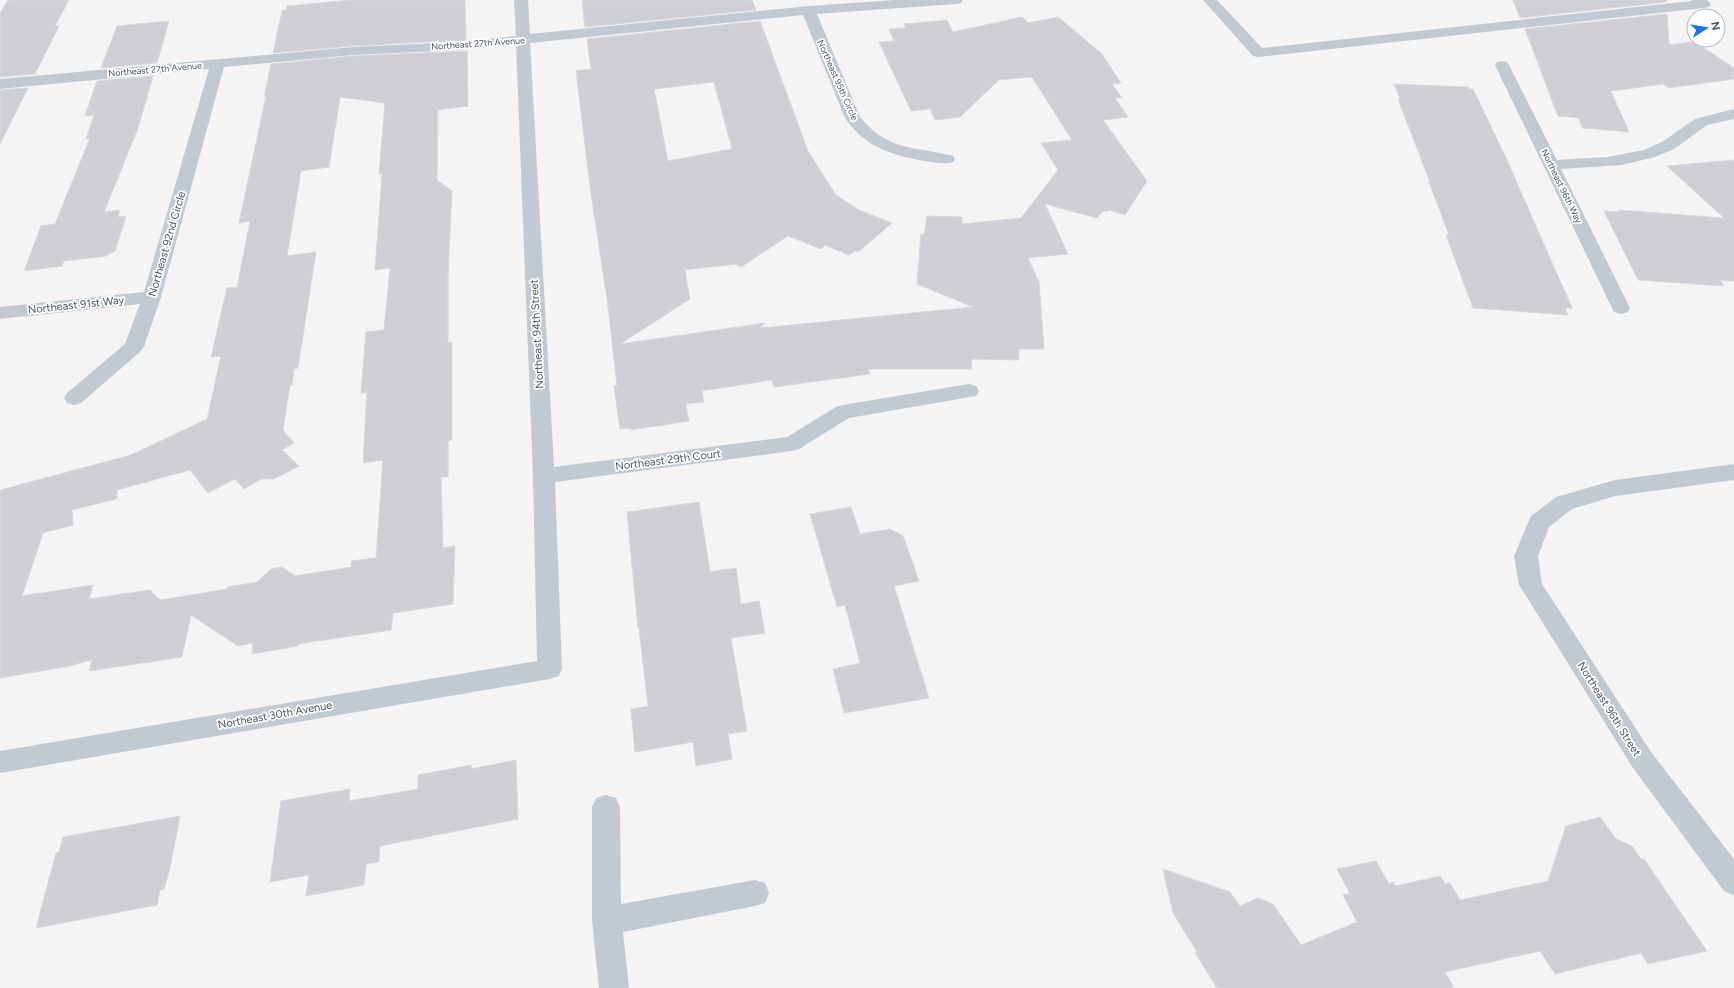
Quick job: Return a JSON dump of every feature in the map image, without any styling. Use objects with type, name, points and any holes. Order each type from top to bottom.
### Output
[{"type":"street","name":"Northeast 94th Street","points":[[521,0],[544,476],[550,669]]},
{"type":"street","name":"Northeast 27th Avenue","points":[[0,84],[353,50],[458,46],[810,10],[956,0]]},
{"type":"street","points":[[1210,0],[1258,54],[1704,4],[1698,0]]},
{"type":"street","name":"Northeast 95th Circle","points":[[810,10],[813,24],[853,118],[861,130],[874,141],[892,149],[914,156],[947,159]]},
{"type":"street","name":"Northeast 92nd Circle","points":[[74,398],[134,347],[152,297],[218,63]]},
{"type":"street","name":"Northeast 96th Way","points":[[1502,65],[1621,308]]},
{"type":"street","points":[[1552,165],[1606,163],[1648,154],[1664,148],[1701,122],[1734,114]]},
{"type":"street","name":"Northeast 91st Way","points":[[0,313],[152,297]]},
{"type":"street","name":"Northeast 29th Court","points":[[544,476],[792,444],[843,412],[969,391]]},
{"type":"street","name":"Northeast 96th Street","points":[[1734,472],[1615,488],[1564,503],[1539,522],[1526,556],[1531,584],[1642,760],[1734,882]]},
{"type":"street","name":"Northeast 30th Avenue","points":[[0,762],[550,669]]},
{"type":"street","points":[[606,807],[607,921],[614,988]]},
{"type":"street","points":[[607,921],[755,893]]},
{"type":"building","points":[[8,0],[69,0],[55,26],[59,26],[35,74],[0,77],[0,13]]},
{"type":"building","points":[[352,0],[465,0],[466,40],[353,46],[273,53],[282,11],[286,10],[287,6]]},
{"type":"building","points":[[582,0],[752,0],[756,10],[585,27]]},
{"type":"building","points":[[1513,0],[1666,0],[1666,2],[1520,18]]},
{"type":"building","points":[[1667,14],[1669,45],[1686,43],[1686,48],[1704,48],[1734,68],[1734,79],[1668,88],[1663,84],[1611,91],[1629,132],[1582,128],[1579,118],[1558,116],[1525,29]]},
{"type":"building","points":[[1022,17],[1028,23],[1058,17],[1101,53],[1121,83],[1112,84],[1122,98],[1115,98],[1128,117],[1103,120],[1147,181],[1125,215],[1109,210],[1107,212],[1103,211],[1097,218],[1045,204],[1068,254],[1028,258],[1039,282],[1044,349],[1019,349],[1019,360],[971,359],[972,369],[868,369],[870,374],[774,387],[772,380],[702,391],[704,402],[686,404],[689,421],[631,430],[631,428],[620,429],[614,386],[617,386],[608,306],[591,194],[576,71],[591,69],[587,39],[760,21],[808,151],[836,195],[859,210],[892,223],[858,252],[855,251],[849,255],[825,245],[821,249],[788,236],[741,267],[736,264],[685,270],[690,299],[620,344],[765,323],[760,328],[973,307],[917,284],[921,234],[924,235],[927,216],[962,217],[962,224],[1021,218],[1058,170],[1041,143],[1072,140],[1032,77],[999,80],[960,117],[935,120],[930,109],[911,111],[879,42],[894,41],[889,29],[906,28],[904,24],[947,20],[953,32]],"holes":[[[714,82],[732,149],[668,161],[654,89]]]},
{"type":"building","points":[[169,21],[157,63],[101,68],[117,26]]},
{"type":"building","points":[[467,51],[468,106],[438,110],[437,180],[452,191],[448,275],[448,343],[452,342],[452,440],[448,441],[448,477],[441,477],[443,548],[455,546],[453,604],[393,613],[391,630],[298,644],[298,646],[252,654],[253,643],[238,646],[191,615],[182,657],[89,671],[92,660],[65,667],[0,678],[0,490],[131,455],[207,419],[221,356],[211,357],[227,288],[237,287],[250,221],[239,223],[266,96],[264,97],[271,64],[353,56]],"holes":[[[340,97],[385,103],[379,174],[382,174],[375,270],[390,268],[384,330],[366,332],[361,393],[367,392],[363,463],[383,460],[376,558],[351,561],[351,567],[295,576],[282,567],[271,569],[257,582],[228,587],[227,589],[160,600],[150,590],[89,599],[93,585],[22,596],[43,533],[73,525],[72,510],[117,499],[117,490],[190,470],[208,493],[235,479],[244,489],[261,479],[274,479],[299,466],[282,450],[294,443],[283,430],[290,385],[292,385],[294,369],[298,368],[316,252],[287,256],[301,171],[329,167]]]},
{"type":"building","points":[[153,76],[138,128],[104,212],[120,210],[118,217],[126,216],[115,251],[106,256],[64,261],[62,266],[24,271],[41,226],[55,224],[90,138],[86,139],[94,115],[85,116],[97,81]]},
{"type":"building","points":[[1394,84],[1469,87],[1469,89],[1473,89],[1506,158],[1572,308],[1565,308],[1568,315],[1473,308],[1446,235],[1449,235],[1398,99],[1400,99]]},
{"type":"building","points":[[28,88],[0,144],[0,90]]},
{"type":"building","points":[[1734,160],[1734,281],[1720,280],[1724,286],[1638,280],[1604,211],[1619,212],[1619,210],[1724,218],[1667,166]]},
{"type":"building","points":[[699,502],[710,572],[736,568],[741,604],[759,601],[765,633],[731,638],[747,731],[728,734],[732,759],[696,766],[693,742],[635,752],[631,709],[648,706],[638,628],[627,512]]},
{"type":"building","points":[[851,507],[860,534],[890,529],[903,536],[919,581],[894,586],[929,698],[844,713],[833,669],[860,663],[845,605],[837,607],[810,514]]},
{"type":"building","points":[[516,760],[518,819],[380,846],[379,862],[366,864],[364,885],[306,896],[309,875],[270,882],[281,801],[350,789],[349,801],[418,789],[418,775],[471,765],[471,769]]},
{"type":"building","points":[[180,816],[170,868],[164,889],[160,890],[157,905],[36,928],[56,853],[59,852],[63,837]]},
{"type":"building","points":[[1600,817],[1616,839],[1632,846],[1641,859],[1644,859],[1707,951],[1648,964],[1641,953],[1555,974],[1540,951],[1445,972],[1454,988],[1217,988],[1195,953],[1197,952],[1173,913],[1163,869],[1230,892],[1240,906],[1258,898],[1273,904],[1301,945],[1357,922],[1343,895],[1350,894],[1337,869],[1376,861],[1389,884],[1393,882],[1395,886],[1440,876],[1445,884],[1450,883],[1460,900],[1548,881],[1566,826]]}]
